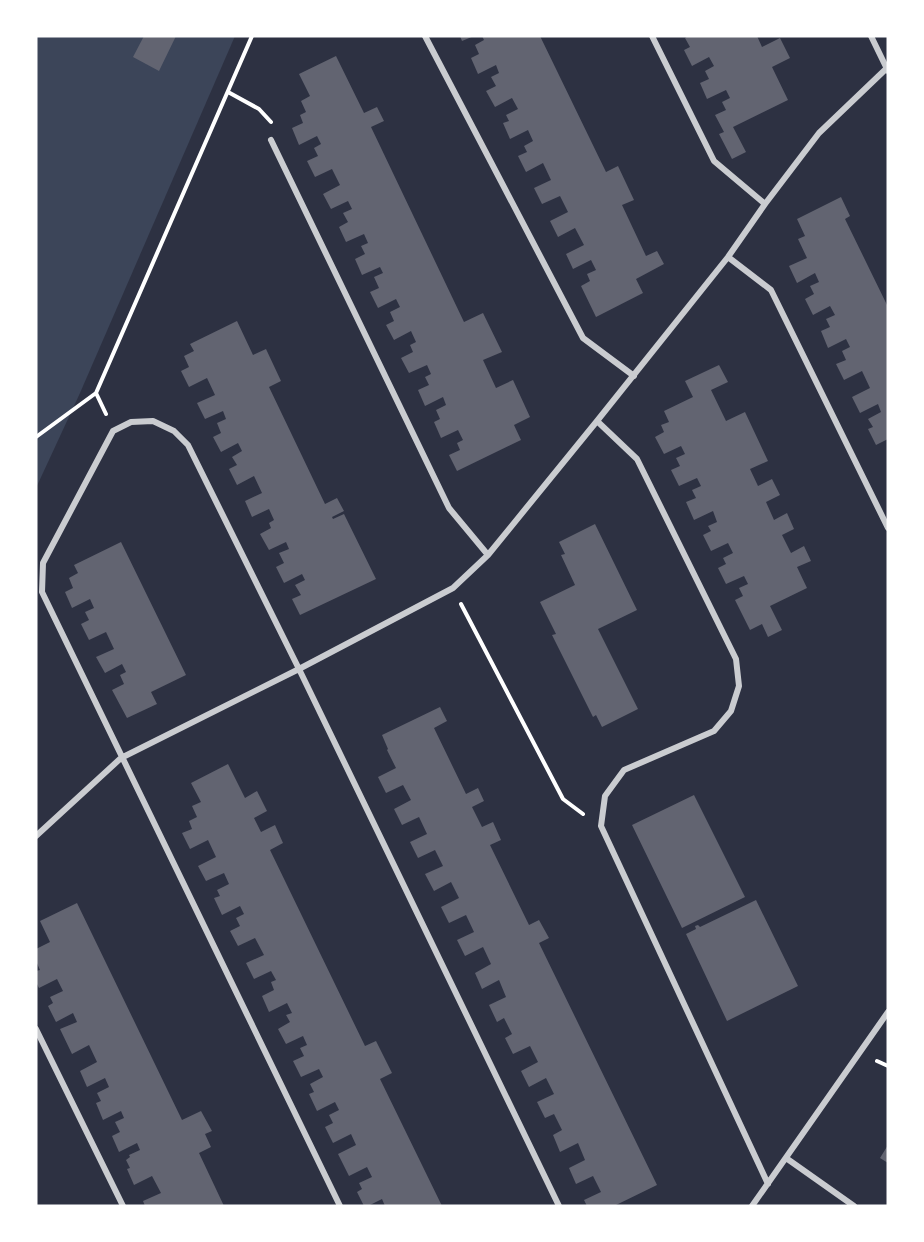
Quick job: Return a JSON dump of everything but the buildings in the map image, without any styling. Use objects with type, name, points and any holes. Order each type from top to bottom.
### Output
[{"type":"street","points":[[425,36],[583,338],[634,376]]},
{"type":"street","points":[[652,36],[714,161],[765,204]]},
{"type":"street","points":[[36,836],[121,758],[299,669],[453,588],[488,555],[634,376],[728,256],[819,133],[887,69],[870,36]]},
{"type":"street","points":[[271,140],[449,508],[488,555]]},
{"type":"street","points":[[728,256],[771,290],[888,528]]},
{"type":"street","points":[[340,1206],[42,592],[43,563],[113,431],[131,422],[153,421],[174,431],[188,445],[559,1206]]},
{"type":"street","points":[[597,421],[638,459],[736,659],[739,686],[731,711],[714,731],[624,770],[605,796],[601,826],[768,1184]]},
{"type":"street","points":[[752,1206],[888,1012]]},
{"type":"street","points":[[36,1029],[123,1206]]},
{"type":"street","points":[[786,1158],[854,1206]]},
{"type":"path","points":[[36,437],[96,393],[252,36]]},
{"type":"path","points":[[228,92],[259,109],[277,127],[271,140]]},
{"type":"path","points":[[453,588],[563,800],[601,826]]},
{"type":"shaded area","points":[[36,36],[235,36],[80,393],[36,488]]}]
